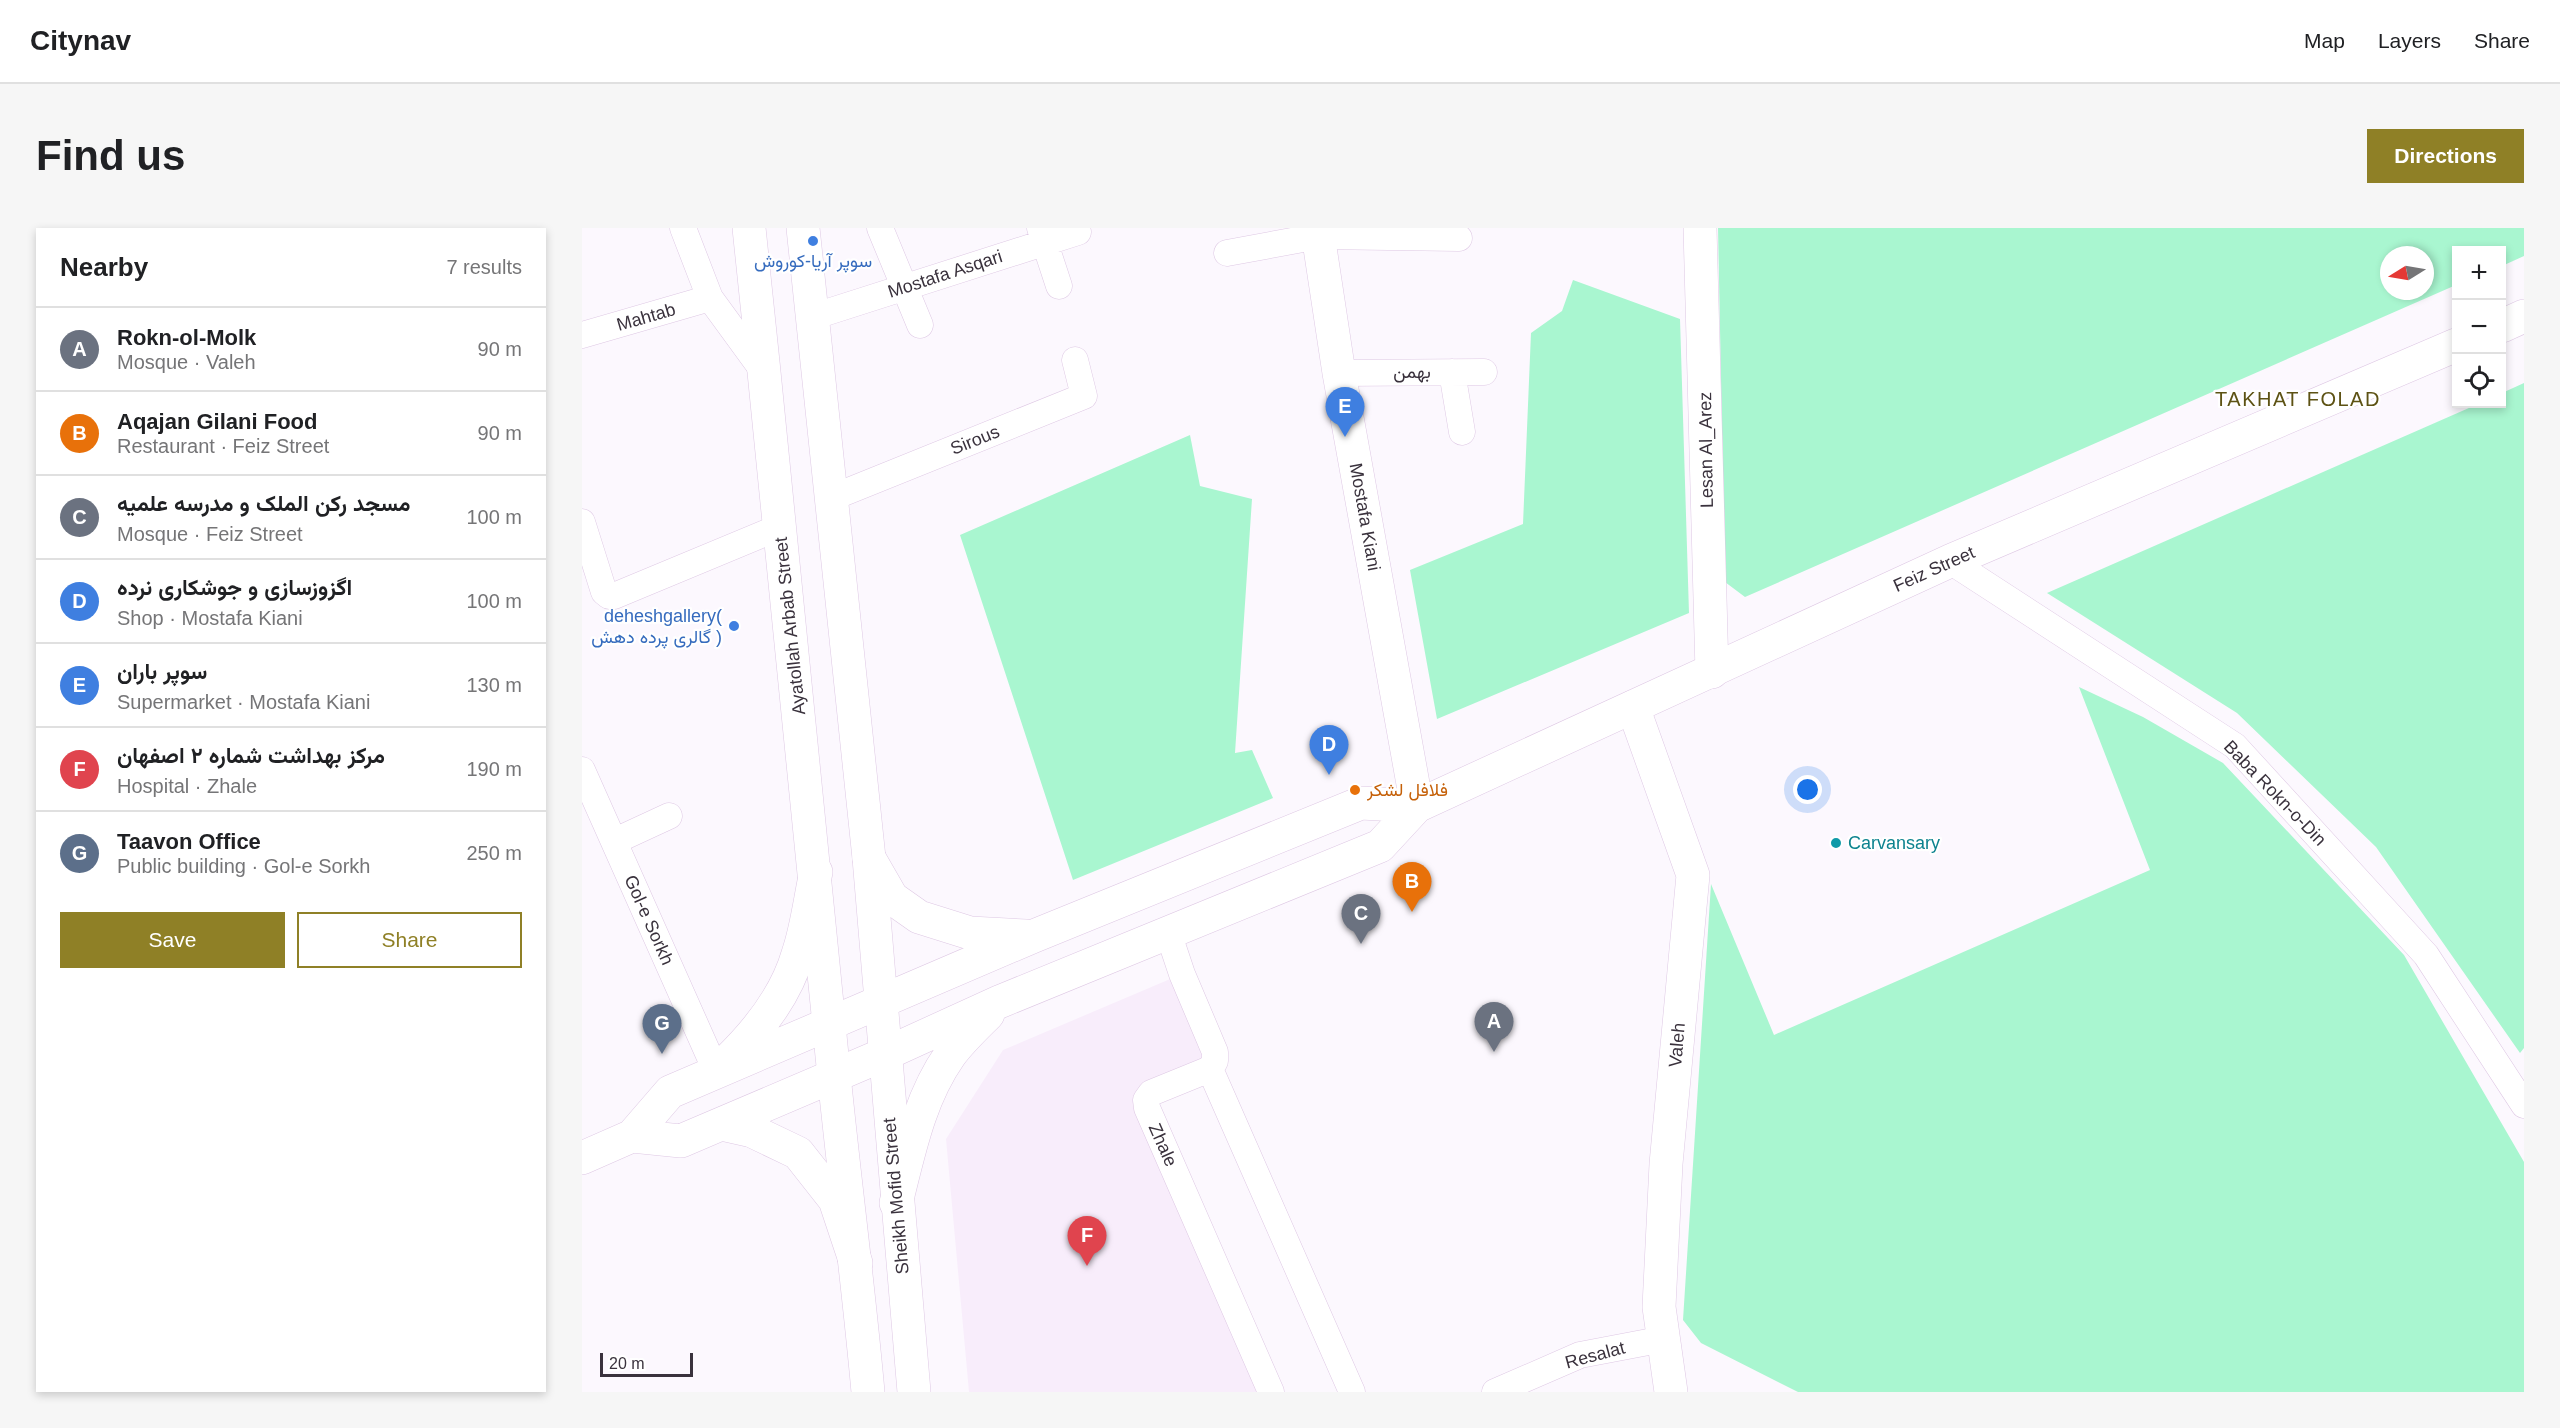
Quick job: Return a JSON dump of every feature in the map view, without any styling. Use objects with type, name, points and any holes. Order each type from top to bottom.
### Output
[{"type":"main road","name":"Ayatollah Arbab Street","points":[[749,228],[816,872],[829,1024]]},
{"type":"main road","points":[[803,228],[869,858],[880,1001]]},
{"type":"main road","name":"Lesan Al_Arez","points":[[1700,228],[1712,672]]},
{"type":"main road","name":"Mostafa Kiani","points":[[1318,232],[1339,373],[1417,806]]},
{"type":"main road","points":[[2506,324],[2524,316]]},
{"type":"main road","name":"Feiz Street","points":[[1417,806],[1950,561],[2452,347]]},
{"type":"main road","name":"Valeh","points":[[1634,707],[1693,875],[1666,1164],[1659,1306],[1671,1392]]},
{"type":"main road","points":[[582,1158],[632,1136],[670,1092],[1034,936],[1361,802],[1417,806]]},
{"type":"main road","points":[[632,1136],[681,1141],[834,1077],[999,1002],[1380,846],[1417,806]]},
{"type":"main road","points":[[869,858],[892,898],[920,917],[970,933],[1034,936]]},
{"type":"main road","points":[[716,1071],[749,1039],[780,997],[798,954],[816,872]]},
{"type":"main road","name":"Sheikh Mofid Street","points":[[880,1001],[914,1392]]},
{"type":"main road","points":[[896,1203],[914,1133],[931,1087],[951,1054],[999,1002]]},
{"type":"main road","points":[[829,1024],[868,1392]]},
{"type":"main road","points":[[721,1124],[752,1131],[798,1153],[835,1200],[856,1263]]},
{"type":"street","points":[[683,228],[710,298],[764,372]]},
{"type":"street","points":[[880,228],[920,326]]},
{"type":"street","name":"Mostafa Asqari","points":[[812,317],[904,287],[1042,235],[1078,232]]},
{"type":"street","points":[[1227,253],[1318,232],[1460,238]]},
{"type":"street","points":[[1042,235],[1059,286]]},
{"type":"street","name":"Mahtab","points":[[582,335],[710,298]]},
{"type":"street","name":"Sirous","points":[[831,498],[1084,396],[1075,360]]},
{"type":"street","points":[[1452,372],[1462,432]]},
{"type":"street","name":"بهمن","points":[[1339,373],[1484,372]]},
{"type":"street","points":[[582,522],[604,592],[609,596],[615,596],[780,527]]},
{"type":"street","name":"Baba Rokn-o-Din","points":[[1950,561],[2235,746],[2426,955],[2524,1105]]},
{"type":"street","name":"Gol-e Sorkh","points":[[583,774],[615,841],[716,1071]]},
{"type":"street","points":[[615,841],[669,816]]},
{"type":"street","points":[[1168,932],[1182,974],[1215,1052],[1215,1061],[1210,1069],[1352,1392]]},
{"type":"street","name":"Zhale","points":[[1210,1069],[1151,1093],[1146,1100],[1147,1108],[1271,1392]]},
{"type":"street","name":"Resalat","points":[[1495,1392],[1580,1355],[1664,1339]]},
{"type":"shaded area","points":[[1182,974],[1215,1052],[1151,1093],[1271,1392],[969,1392],[946,1139],[1003,1050]]},
{"type":"green space","points":[[1718,228],[2524,228],[2524,256],[2506,264],[2506,246],[2452,246],[2452,287],[2434,295],[2434,246],[2380,246],[2380,300],[2422,300],[1745,597],[1725,582]]},
{"type":"green space","points":[[1573,280],[1680,319],[1689,613],[1437,719],[1410,570],[1523,524],[1531,333],[1562,311]]},
{"type":"green space","points":[[2524,383],[2524,1048],[2520,1053],[2376,847],[2237,713],[2047,593],[2469,408],[2506,408],[2506,391]]},
{"type":"green space","points":[[1190,435],[1200,486],[1252,499],[1235,753],[1252,750],[1273,798],[1073,880],[960,535]]},
{"type":"green space","points":[[2079,687],[2143,717],[2223,763],[2404,955],[2524,1162],[2524,1392],[1798,1392],[1701,1343],[1683,1320],[1711,884],[1774,1035],[2150,870]]},
{"type":"place","name":"سوپر آریا-کوروش","points":[[813,241]]},
{"type":"place","name":"سوپر باران","points":[[1345,437]]},
{"type":"place","name":"deheshgallery( گالری پرده دهش )","points":[[734,626]]},
{"type":"place","name":"اگزوزسازی و جوشکاری نرده","points":[[1329,775]]},
{"type":"place","name":"فلافل لشکر","points":[[1355,790]]},
{"type":"place","name":"Carvansary","points":[[1836,843]]},
{"type":"place","name":"Aqajan Gilani Food","points":[[1412,912]]},
{"type":"place","name":"مسجد رکن الملک و مدرسه علمیه","points":[[1361,944]]},
{"type":"place","name":"Rokn-ol-Molk","points":[[1494,1052]]},
{"type":"place","name":"Taavon Office","points":[[662,1054]]},
{"type":"place","name":"مرکز بهداشت شماره ۲ اصفهان","points":[[1087,1266]]},
{"type":"district","name":"TAKHAT FOLAD","points":[[2298,399]]}]
